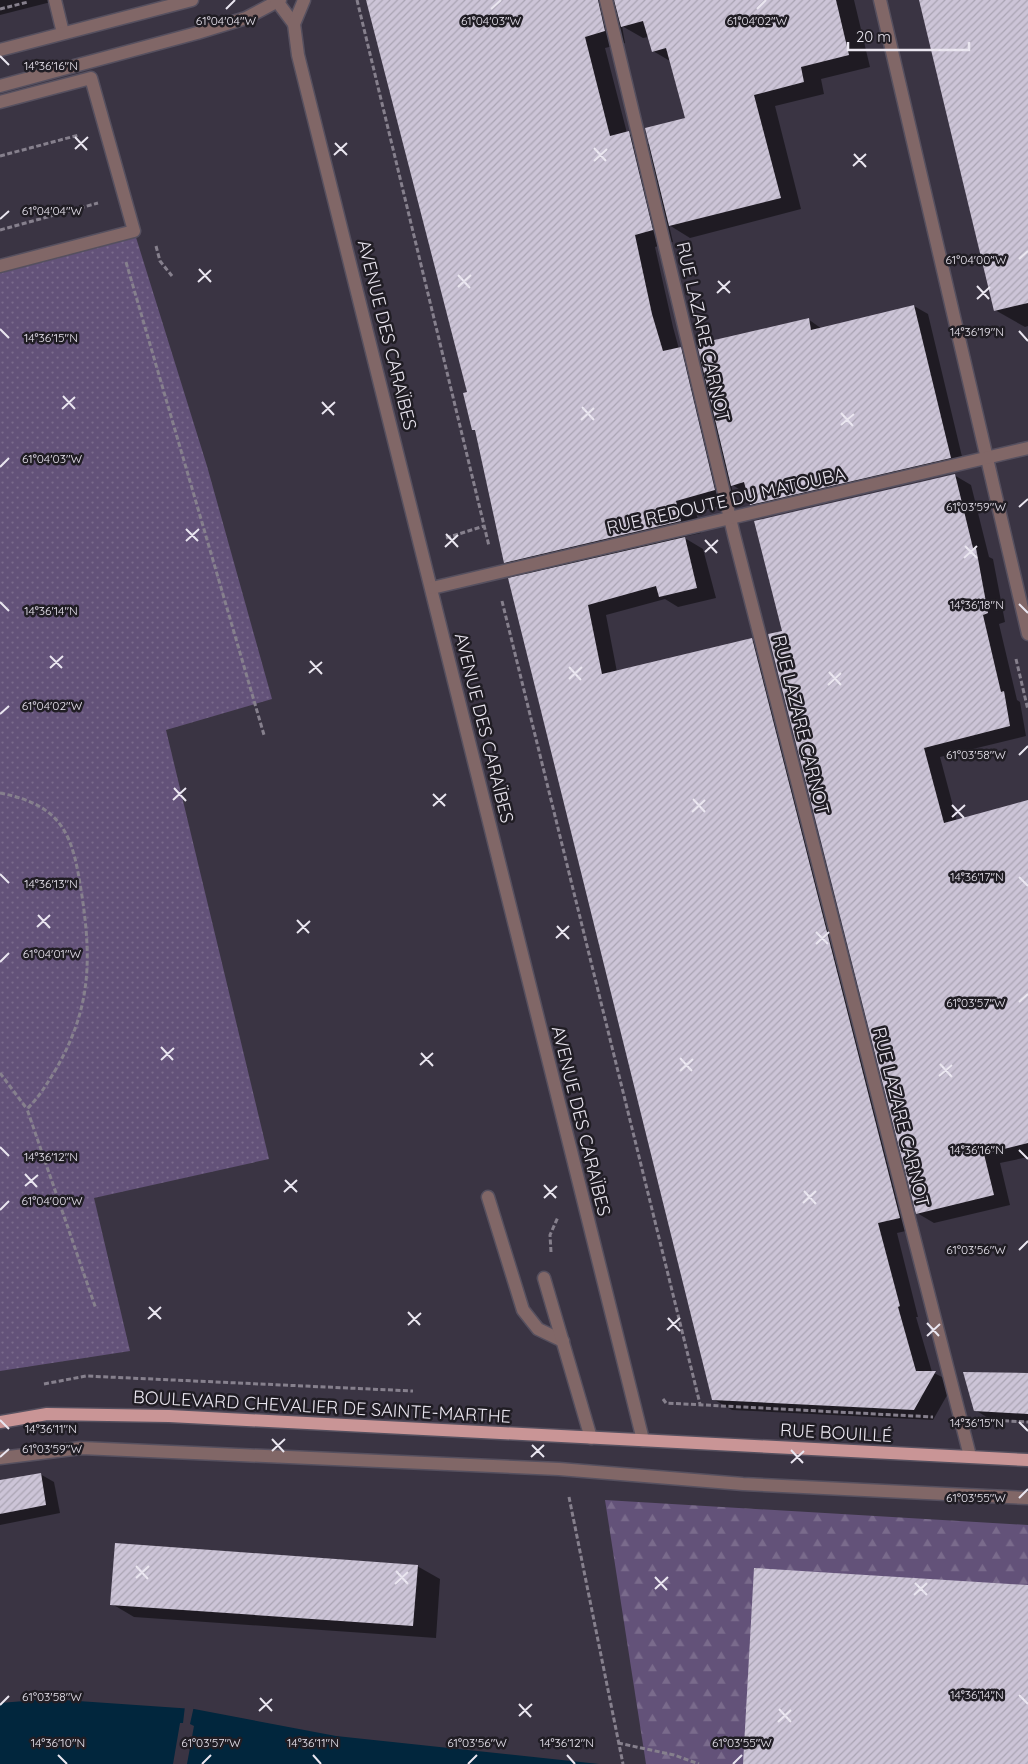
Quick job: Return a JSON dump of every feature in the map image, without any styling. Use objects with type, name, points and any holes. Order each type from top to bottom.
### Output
[{"type":"main road","name":"BOULEVARD CHEVALIER DE SAINTE-MARTHE","points":[[0,1422],[47,1414],[94,1414],[643,1440]]},
{"type":"main road","name":"RUE BOUILLÉ","points":[[643,1440],[1028,1460]]},
{"type":"street","points":[[55,0],[63,33]]},
{"type":"street","points":[[0,50],[192,0]]},
{"type":"street","name":"AVENUE DES CARAÏBES","points":[[294,24],[304,0]]},
{"type":"street","name":"RUE LAZARE CARNOT","points":[[606,0],[730,519],[970,1456]]},
{"type":"street","points":[[880,0],[1028,634]]},
{"type":"street","points":[[0,86],[197,33],[246,18],[278,1]]},
{"type":"street","name":"AVENUE DES CARAÏBES","points":[[278,1],[294,24],[298,55],[432,588],[607,1302],[643,1440]]},
{"type":"street","points":[[0,102],[91,78],[134,230],[0,266]]},
{"type":"street","name":"RUE REDOUTE DU MATOUBA","points":[[432,588],[1028,448]]},
{"type":"street","points":[[488,1197],[523,1310],[538,1329],[563,1340]]},
{"type":"street","points":[[544,1278],[591,1438]]},
{"type":"street","points":[[0,1458],[81,1448],[559,1469],[743,1484],[1028,1498]]},
{"type":"path","points":[[0,9],[36,0]]},
{"type":"path","points":[[357,0],[700,1404]]},
{"type":"path","points":[[0,156],[85,134]]},
{"type":"path","points":[[0,230],[106,201]]},
{"type":"path","points":[[125,256],[264,735]]},
{"type":"path","points":[[443,539],[484,526]]},
{"type":"path","points":[[1014,652],[1028,710]]},
{"type":"path","points":[[0,793],[23,799],[44,810],[68,836],[77,863],[87,928],[88,960],[85,994],[74,1037],[40,1097],[27,1109]]},
{"type":"path","points":[[0,1073],[27,1109],[96,1309]]},
{"type":"path","points":[[38,1385],[86,1376],[413,1392]]},
{"type":"path","points":[[660,1394],[666,1403],[1028,1422]]},
{"type":"path","points":[[566,1490],[623,1764]]},
{"type":"path","points":[[618,1743],[674,1754],[700,1764]]},
{"type":"green space","points":[[134,231],[207,466],[272,699],[166,730],[269,1159],[94,1198],[130,1351],[0,1371],[0,266]]},
{"type":"green space","points":[[605,1500],[1028,1525],[1028,1764],[646,1764]]},
{"type":"water","points":[[49,1699],[194,1709],[336,1736],[599,1764],[0,1764],[0,1703]]},
{"type":"pier","points":[[185,1706],[194,1706],[190,1724],[194,1726],[187,1764],[173,1764],[180,1723],[183,1723]]},
{"type":"building","points":[[366,0],[598,0],[605,31],[585,37],[610,136],[629,131],[653,230],[635,235],[652,314],[663,351],[681,347],[715,490],[676,501],[681,521],[504,563],[475,430],[472,430],[463,393],[467,392]]},
{"type":"building","points":[[614,0],[836,0],[849,55],[801,67],[804,82],[754,95],[781,198],[669,226],[645,128],[685,118],[666,48],[652,52],[643,21],[621,27]]},
{"type":"building","points":[[919,0],[1028,0],[1028,303],[994,311]]},
{"type":"building","points":[[914,305],[951,458],[750,505],[744,482],[731,486],[697,344],[809,318],[811,330]]},
{"type":"building","points":[[955,474],[973,548],[976,548],[988,613],[983,615],[1001,692],[1004,691],[1010,726],[924,748],[944,823],[1028,800],[1028,1143],[984,1154],[994,1195],[916,1214],[768,634],[782,631],[754,521]]},
{"type":"building","points":[[685,537],[697,588],[659,597],[656,586],[588,605],[602,674],[752,638],[900,1218],[878,1223],[900,1306],[898,1307],[916,1371],[936,1371],[914,1410],[712,1400],[508,578]]},
{"type":"building","points":[[963,1372],[1028,1373],[1028,1414],[974,1411]]},
{"type":"building","points":[[41,1473],[46,1505],[0,1514],[0,1480]]},
{"type":"building","points":[[115,1543],[418,1565],[413,1626],[110,1605]]},
{"type":"building","points":[[754,1568],[1028,1585],[1028,1764],[743,1764]]}]
